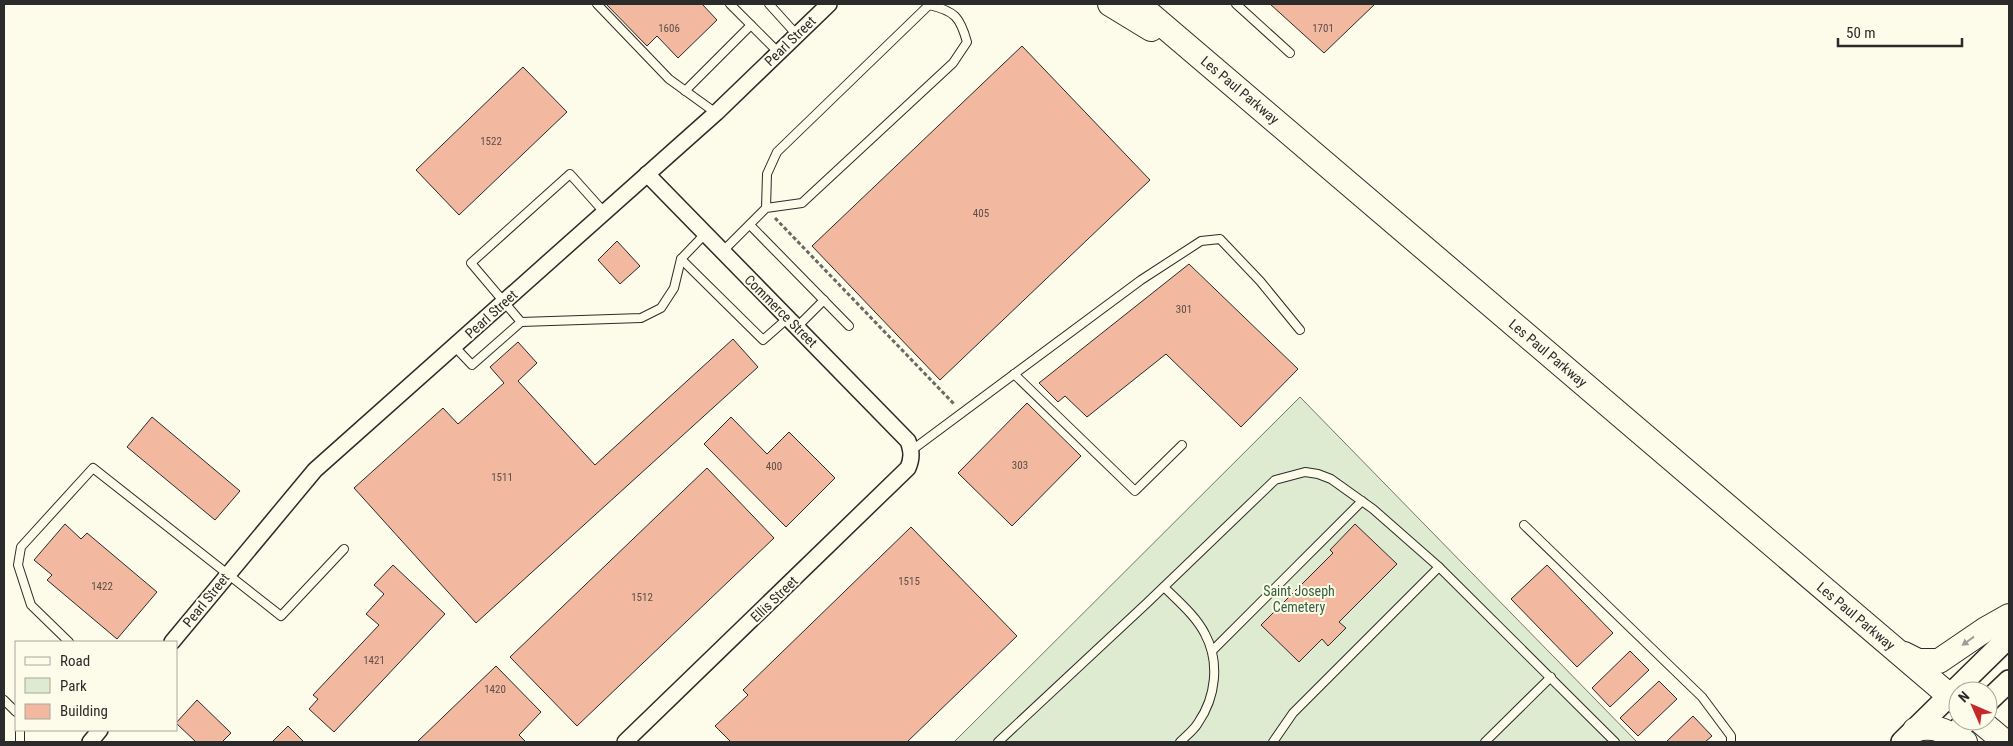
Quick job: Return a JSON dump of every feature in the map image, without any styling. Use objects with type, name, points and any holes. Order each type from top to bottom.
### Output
[{"type":"main road","points":[[1110,4],[1204,60]]},
{"type":"main road","name":"Les Paul Parkway","points":[[1138,4],[1948,694]]},
{"type":"main road","points":[[1898,652],[1918,661],[1939,661],[1986,629],[2009,616]]},
{"type":"main road","points":[[1970,681],[2009,637]]},
{"type":"main road","points":[[1998,691],[2009,680]]},
{"type":"main road","points":[[1908,736],[1948,704]]},
{"type":"main road","points":[[1908,736],[1930,727],[1957,735]]},
{"type":"main road","points":[[1992,731],[2005,742]]},
{"type":"street","name":"Pearl Street","points":[[173,641],[315,470],[716,113],[829,4]]},
{"type":"street","name":"Commerce Street","points":[[647,174],[908,441],[912,450]]},
{"type":"street","name":"Ellis Street","points":[[625,742],[908,468],[912,459],[912,450]]},
{"type":"street","points":[[90,742],[99,731]]},
{"type":"lane","points":[[597,4],[670,79],[716,113]]},
{"type":"lane","points":[[730,4],[779,53]]},
{"type":"lane","points":[[769,4],[797,35]]},
{"type":"lane","points":[[1236,4],[1290,53]]},
{"type":"lane","points":[[722,252],[766,208],[802,203],[953,63],[967,42],[962,23],[946,9],[930,5],[777,152],[767,174],[766,208]]},
{"type":"lane","points":[[686,91],[752,25]]},
{"type":"lane","points":[[521,322],[471,263],[570,174],[604,212]]},
{"type":"lane","points":[[750,224],[849,326]]},
{"type":"lane","points":[[454,346],[472,365],[521,322],[641,318],[661,308],[674,288],[681,259],[705,234]]},
{"type":"lane","points":[[912,450],[1140,280],[1201,241],[1220,239],[1260,281],[1300,330]]},
{"type":"lane","points":[[681,259],[763,340],[793,323],[824,300]]},
{"type":"lane","points":[[1014,374],[1135,491],[1182,445]]},
{"type":"lane","points":[[68,641],[31,605],[18,565],[21,548],[93,468],[229,573],[281,616],[344,549]]},
{"type":"lane","points":[[998,742],[1164,587],[1274,480],[1305,472],[1318,474],[1330,479],[1362,501],[1439,567],[1615,742]]},
{"type":"lane","points":[[1212,651],[1362,501]]},
{"type":"lane","points":[[1524,525],[1702,696],[1731,736],[1731,742]]},
{"type":"lane","points":[[1273,742],[1293,713],[1439,567]]},
{"type":"lane","points":[[1164,587],[1197,621],[1205,634],[1212,651],[1215,670],[1213,690],[1208,707],[1197,724],[1180,742]]},
{"type":"lane","points":[[1484,742],[1551,677]]},
{"type":"lane","points":[[4,700],[15,711]]},
{"type":"path","points":[[766,208],[944,394]]},
{"type":"green space","name":"Saint Joseph Cemetery","points":[[1300,397],[1637,742],[954,742]]},
{"type":"building","points":[[606,4],[702,4],[717,20],[678,58],[657,36],[647,46]]},
{"type":"building","points":[[1270,4],[1375,4],[1324,53]]},
{"type":"building","points":[[1022,46],[1150,180],[940,380],[812,246]]},
{"type":"building","points":[[523,67],[567,112],[459,215],[416,170]]},
{"type":"building","points":[[617,241],[640,266],[620,284],[598,260]]},
{"type":"building","points":[[1189,264],[1298,369],[1241,427],[1166,354],[1087,417],[1065,396],[1058,402],[1039,383]]},
{"type":"building","points":[[733,339],[758,367],[476,623],[354,488],[443,408],[458,424],[504,383],[490,367],[518,342],[537,363],[518,381],[595,465]]},
{"type":"building","points":[[1027,403],[1081,456],[1012,526],[958,473]]},
{"type":"building","points":[[152,417],[240,491],[215,520],[127,447]]},
{"type":"building","points":[[731,417],[767,454],[789,432],[835,478],[786,527],[704,444]]},
{"type":"building","points":[[707,468],[774,538],[577,726],[510,657]]},
{"type":"building","points":[[65,524],[81,539],[87,533],[157,592],[117,639],[47,580],[52,575],[34,560]]},
{"type":"building","points":[[1355,524],[1397,564],[1339,622],[1346,628],[1328,646],[1322,639],[1299,662],[1261,625],[1333,553],[1330,550]]},
{"type":"building","points":[[911,527],[1017,636],[907,742],[731,742],[715,726],[748,695],[743,690]]},
{"type":"building","points":[[393,565],[445,614],[334,732],[309,709],[318,699],[313,695],[379,625],[366,614],[384,594],[374,585]]},
{"type":"building","points":[[1547,565],[1613,633],[1577,667],[1511,599]]},
{"type":"building","points":[[1630,651],[1649,670],[1610,707],[1592,688]]},
{"type":"building","points":[[496,666],[541,712],[519,735],[526,742],[417,742]]},
{"type":"building","points":[[1659,681],[1677,699],[1638,736],[1620,718]]},
{"type":"building","points":[[197,700],[231,733],[222,742],[196,742],[178,725],[178,721]]},
{"type":"building","points":[[1693,716],[1712,736],[1705,742],[1666,742]]},
{"type":"building","points":[[288,726],[304,742],[272,742]]}]
